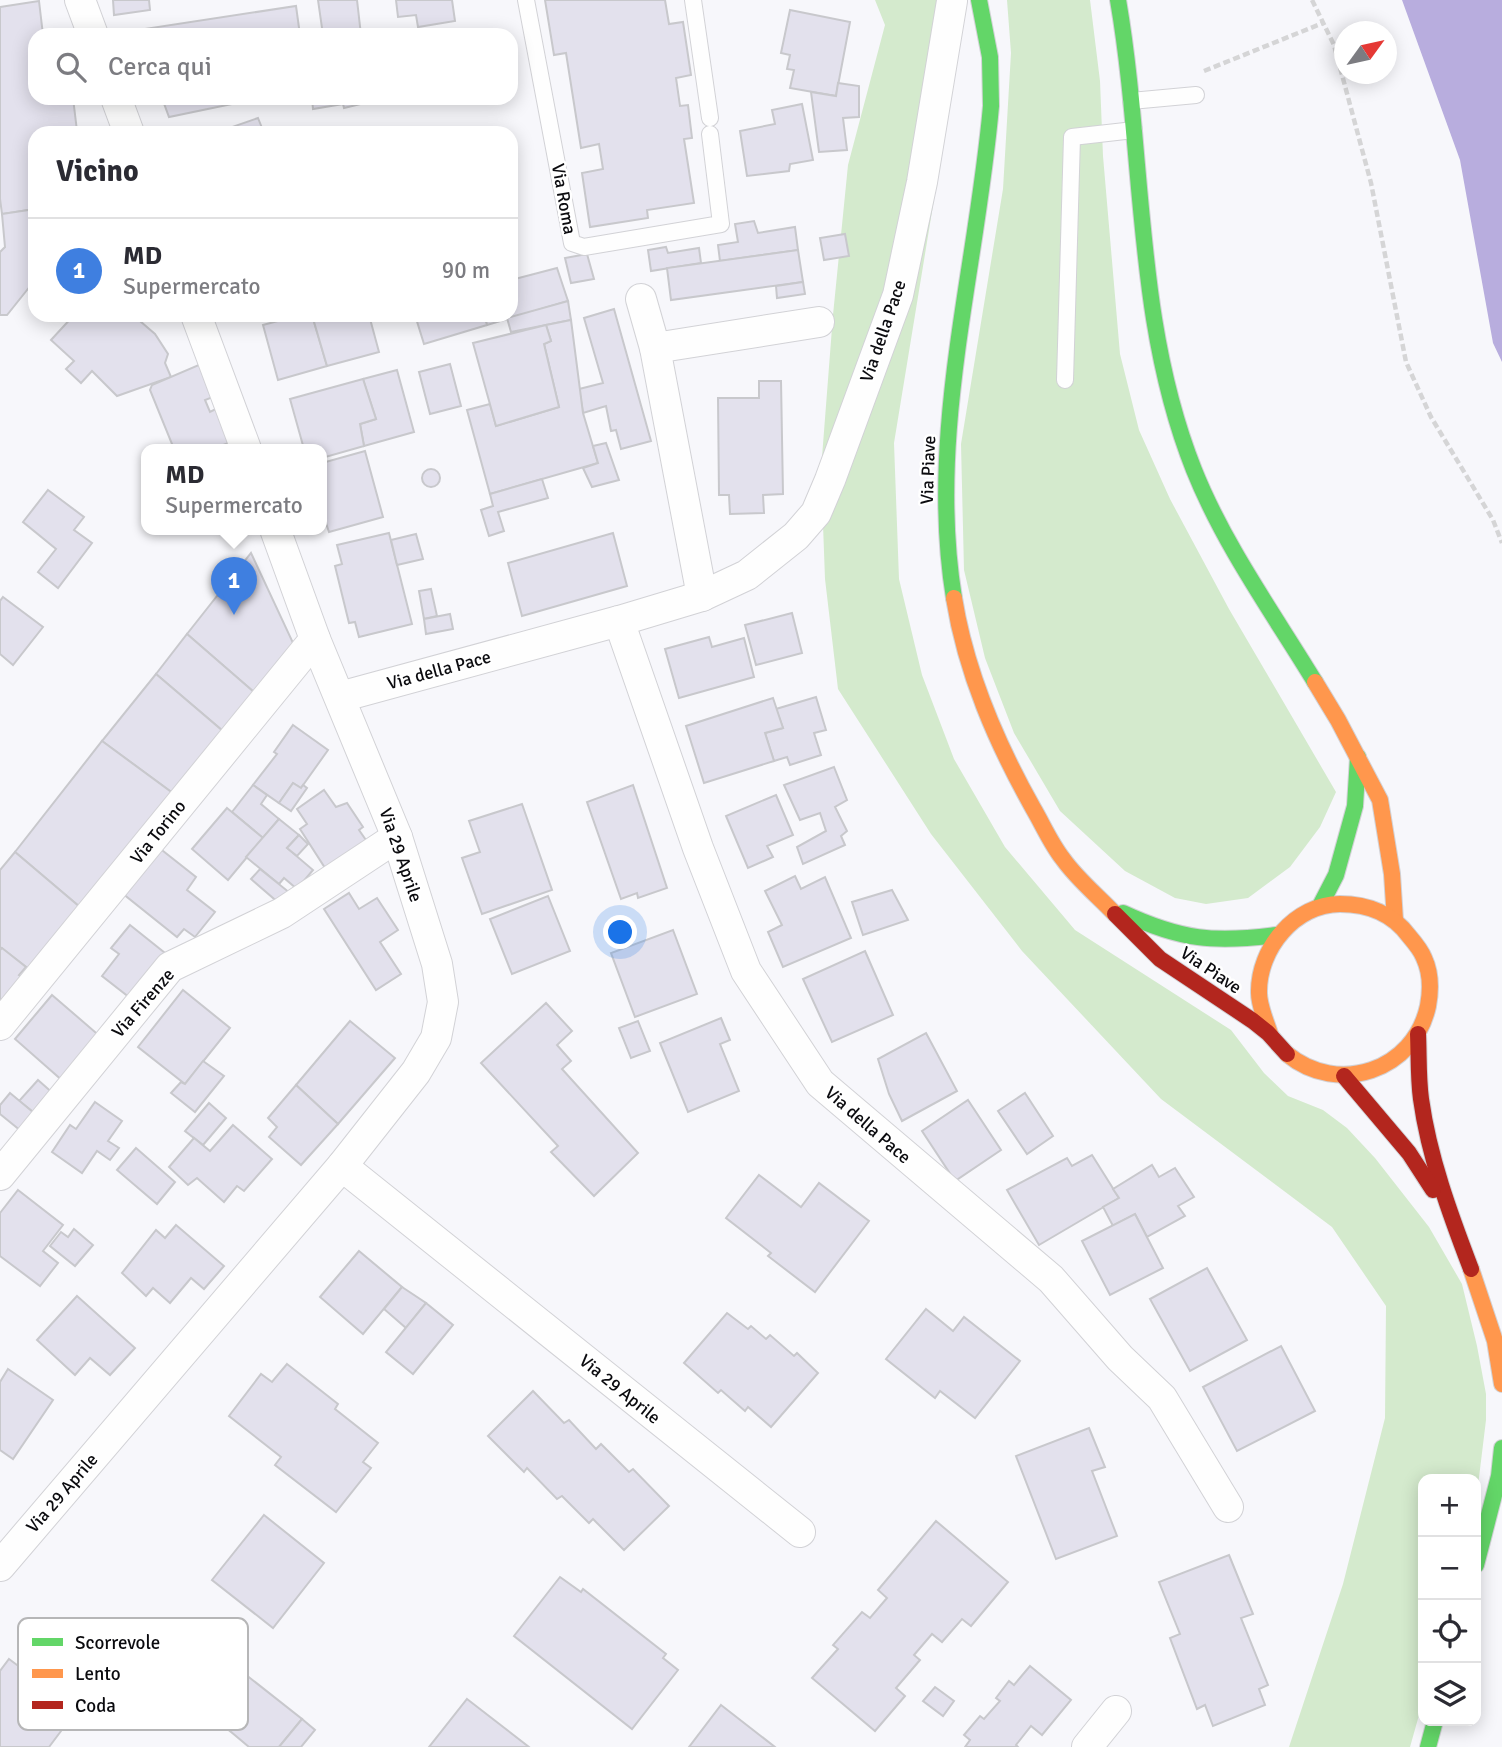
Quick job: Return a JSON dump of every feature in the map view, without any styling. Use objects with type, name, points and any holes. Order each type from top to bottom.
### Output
[{"type":"street","points":[[80,0],[90,28]]},
{"type":"street","points":[[1118,0],[1126,46],[1144,251],[1155,323],[1170,393],[1194,470],[1229,542],[1358,755],[1380,800],[1392,874],[1395,920]]},
{"type":"street","name":"Via della Pace","points":[[340,697],[702,596],[747,575],[796,537],[816,513],[830,480],[898,295],[966,1]]},
{"type":"street","name":"Via Piave","points":[[966,1],[992,74],[970,268],[950,402],[944,489],[947,555],[960,631],[988,718],[1025,794],[1065,862],[1157,957],[1270,1034]]},
{"type":"street","points":[[119,105],[126,126]]},
{"type":"street","points":[[641,299],[655,348],[702,596]]},
{"type":"street","points":[[199,322],[244,444]]},
{"type":"street","points":[[655,348],[819,322]]},
{"type":"street","name":"Via 29 Aprile","points":[[0,1566],[342,1166],[416,1072],[436,1038],[443,1002],[437,964],[397,837],[315,639],[277,535]]},
{"type":"street","name":"Via della Pace","points":[[619,621],[698,848],[746,971],[820,1083],[1051,1279],[1120,1358],[1162,1398],[1227,1507]]},
{"type":"street","name":"Via Torino","points":[[0,1025],[315,639]]},
{"type":"street","points":[[1320,906],[1336,874],[1355,806],[1358,755]]},
{"type":"street","name":"Via Firenze","points":[[0,1175],[170,967],[282,913],[397,837]]},
{"type":"street","points":[[1339,903],[1357,904],[1395,920],[1415,940],[1428,972],[1429,1004],[1418,1034],[1404,1052],[1386,1065],[1365,1073],[1344,1076],[1322,1073],[1301,1065],[1283,1052],[1270,1034],[1258,1003],[1258,981],[1263,959],[1277,935],[1291,921],[1320,906],[1339,903]]},
{"type":"street","name":"Via Piave","points":[[1105,904],[1151,926],[1190,939],[1230,942],[1277,935]]},
{"type":"street","points":[[1418,1034],[1421,1099],[1432,1145],[1454,1221],[1479,1285],[1492,1331],[1502,1384]]},
{"type":"street","points":[[1344,1076],[1409,1153],[1454,1221]]},
{"type":"street","name":"Via 29 Aprile","points":[[342,1166],[800,1532]]},
{"type":"street","points":[[1481,1546],[1499,1476],[1502,1448]]},
{"type":"street","points":[[1087,1747],[1116,1711]]},
{"type":"street","points":[[1428,1747],[1434,1726]]},
{"type":"lane","name":"Via Roma","points":[[526,0],[572,243],[584,247],[720,224],[693,0]]},
{"type":"lane","points":[[1131,102],[1196,95]]},
{"type":"lane","points":[[1065,380],[1072,137],[1134,130]]},
{"type":"path","points":[[1312,0],[1334,45],[1371,183],[1406,362],[1431,417],[1493,520],[1502,543]]},
{"type":"path","points":[[1196,95],[1193,76],[1323,23]]},
{"type":"green space","points":[[875,0],[941,0],[937,181],[894,443],[899,579],[922,675],[954,759],[1005,847],[1075,930],[1231,1030],[1264,1073],[1288,1096],[1323,1110],[1347,1128],[1375,1158],[1429,1227],[1462,1284],[1486,1394],[1486,1420],[1479,1474],[1418,1474],[1418,1719],[1410,1747],[1289,1747],[1343,1584],[1385,1418],[1386,1306],[1332,1227],[1161,1099],[1022,951],[931,834],[838,689],[825,579],[821,470],[848,165],[885,25]]},
{"type":"green space","points":[[1007,0],[1090,0],[1100,81],[1103,156],[1120,354],[1139,430],[1170,499],[1229,609],[1336,792],[1320,827],[1290,867],[1248,898],[1206,904],[1175,898],[1125,871],[1060,811],[1014,733],[985,658],[964,570],[961,444],[1003,189],[1011,53]]},
{"type":"shaded area","points":[[1402,0],[1502,0],[1502,362],[1493,343],[1460,160]]},
{"type":"building","points":[[113,0],[149,0],[150,10],[114,15]]},
{"type":"building","points":[[318,0],[357,0],[360,28],[322,28]]},
{"type":"building","points":[[396,0],[452,0],[455,21],[418,27],[416,15],[398,17]]},
{"type":"building","points":[[545,0],[665,0],[669,24],[683,22],[691,75],[676,78],[680,106],[688,105],[692,138],[684,139],[694,203],[647,210],[648,218],[590,227],[582,173],[603,169],[599,144],[581,148],[566,53],[554,55]]},
{"type":"building","points":[[39,1],[42,28],[28,28],[28,105],[74,105],[76,126],[28,126],[28,210],[2,214],[0,199],[0,7]]},
{"type":"building","points":[[296,6],[299,28],[151,28]]},
{"type":"building","points":[[790,10],[850,22],[836,96],[790,88],[794,70],[787,69],[790,55],[781,53]]},
{"type":"building","points":[[838,83],[859,86],[859,117],[843,118],[847,150],[819,152],[811,92],[836,96]]},
{"type":"building","points":[[802,104],[813,160],[790,164],[789,171],[747,176],[740,131],[775,124],[772,110]]},
{"type":"building","points":[[165,105],[227,105],[169,117]]},
{"type":"building","points":[[313,105],[337,105],[313,109]]},
{"type":"building","points":[[258,118],[261,126],[235,126]]},
{"type":"building","points":[[28,210],[28,289],[7,315],[0,315],[0,252],[5,247],[2,214]]},
{"type":"building","points":[[754,221],[758,233],[795,227],[798,250],[720,261],[718,245],[738,242],[735,224]]},
{"type":"building","points":[[845,234],[849,256],[824,260],[820,238]]},
{"type":"building","points":[[666,247],[668,253],[699,248],[701,263],[651,271],[648,250]]},
{"type":"building","points":[[798,250],[803,282],[671,300],[667,268]]},
{"type":"building","points":[[587,254],[594,279],[571,283],[565,258]]},
{"type":"building","points":[[557,268],[568,301],[518,316],[518,278]]},
{"type":"building","points":[[803,282],[805,294],[777,298],[776,286]]},
{"type":"building","points":[[568,301],[571,320],[511,332],[508,322],[518,322],[518,315]]},
{"type":"building","points":[[614,309],[651,441],[621,449],[616,430],[611,431],[606,406],[583,413],[579,389],[603,383],[584,318]]},
{"type":"building","points":[[571,320],[583,413],[598,463],[490,494],[467,410],[490,404],[496,426],[559,407],[544,344],[551,341],[546,325]]},
{"type":"building","points":[[68,322],[141,322],[155,334],[168,354],[165,363],[171,377],[117,396],[92,371],[81,383],[66,369],[74,361],[51,340]]},
{"type":"building","points":[[274,322],[314,322],[327,366],[278,380],[263,325]]},
{"type":"building","points":[[314,322],[371,322],[379,352],[327,366]]},
{"type":"building","points":[[417,322],[486,322],[487,325],[424,344]]},
{"type":"building","points":[[546,325],[551,341],[544,344],[559,407],[496,426],[473,343]]},
{"type":"building","points":[[201,364],[213,397],[205,400],[210,412],[218,408],[231,442],[172,444],[150,390],[152,385]]},
{"type":"building","points":[[450,364],[461,406],[430,414],[419,372]]},
{"type":"building","points":[[397,370],[414,432],[364,446],[360,424],[376,419],[363,379]]},
{"type":"building","points":[[363,379],[376,419],[360,424],[364,446],[327,457],[327,444],[303,444],[290,399]]},
{"type":"building","points":[[759,381],[781,381],[783,494],[763,495],[764,513],[730,514],[729,495],[719,495],[718,398],[759,398]]},
{"type":"building","points":[[606,443],[619,480],[592,487],[583,468],[598,463],[593,446]]},
{"type":"building","points":[[365,451],[383,517],[329,532],[327,462]]},
{"type":"building","points":[[431,469],[438,471],[438,485],[431,487],[424,485],[422,478],[424,471]]},
{"type":"building","points":[[542,479],[548,498],[498,512],[504,531],[489,536],[481,510],[493,506],[490,494]]},
{"type":"building","points":[[48,490],[84,517],[74,530],[92,543],[58,588],[38,572],[56,549],[23,522]]},
{"type":"building","points":[[389,533],[412,624],[359,637],[355,622],[349,623],[335,566],[342,564],[337,545]]},
{"type":"building","points":[[613,533],[627,586],[522,616],[508,563]]},
{"type":"building","points":[[416,534],[423,559],[397,565],[391,540]]},
{"type":"building","points":[[251,553],[294,645],[255,693],[187,634]]},
{"type":"building","points":[[431,589],[437,616],[424,619],[419,591]]},
{"type":"building","points":[[3,597],[43,627],[13,665],[0,654],[0,601]]},
{"type":"building","points":[[792,613],[802,653],[756,665],[745,625]]},
{"type":"building","points":[[450,614],[453,629],[426,634],[424,619]]},
{"type":"building","points":[[187,634],[255,693],[224,732],[156,674]]},
{"type":"building","points":[[709,637],[712,647],[744,638],[754,677],[679,698],[665,649]]},
{"type":"building","points":[[156,674],[224,732],[174,794],[102,741]]},
{"type":"building","points":[[816,697],[826,730],[814,733],[821,755],[790,765],[787,757],[774,761],[765,733],[783,728],[776,709]]},
{"type":"building","points":[[773,698],[783,728],[765,733],[774,761],[704,783],[686,726]]},
{"type":"building","points":[[293,725],[328,750],[301,788],[293,783],[279,803],[253,785],[277,754],[274,752]]},
{"type":"building","points":[[102,741],[174,794],[81,908],[15,852]]},
{"type":"building","points":[[834,767],[847,800],[835,807],[847,831],[841,836],[845,845],[803,864],[797,847],[826,831],[820,813],[800,820],[784,785]]},
{"type":"building","points":[[293,783],[307,788],[291,811],[279,803]]},
{"type":"building","points":[[253,785],[267,795],[261,804],[279,819],[263,838],[232,812]]},
{"type":"building","points":[[633,785],[667,888],[638,898],[637,893],[621,899],[587,802]]},
{"type":"building","points":[[324,790],[336,807],[347,803],[363,827],[359,830],[368,843],[327,871],[300,829],[307,824],[297,809]]},
{"type":"building","points":[[776,795],[793,835],[767,846],[773,857],[748,868],[726,816]]},
{"type":"building","points":[[522,804],[552,890],[482,914],[462,858],[480,852],[469,821]]},
{"type":"building","points":[[227,808],[263,838],[228,880],[192,849]]},
{"type":"building","points":[[279,819],[299,835],[287,848],[313,870],[297,889],[284,878],[279,884],[246,857]]},
{"type":"building","points":[[299,835],[308,844],[297,856],[287,848]]},
{"type":"building","points":[[158,847],[196,877],[187,890],[215,912],[195,937],[184,929],[177,937],[122,893]]},
{"type":"building","points":[[15,852],[81,908],[30,970],[0,947],[0,870]]},
{"type":"building","points":[[260,869],[290,893],[280,904],[251,879]]},
{"type":"building","points":[[795,876],[801,889],[825,877],[851,938],[783,967],[768,932],[782,925],[765,891]]},
{"type":"building","points":[[892,890],[908,920],[863,935],[852,902]]},
{"type":"building","points":[[349,893],[359,909],[377,898],[398,930],[380,942],[401,974],[376,990],[324,909]]},
{"type":"building","points":[[548,896],[570,951],[512,974],[490,919]]},
{"type":"building","points":[[130,925],[165,953],[134,1001],[102,976],[119,954],[111,948]]},
{"type":"building","points":[[673,930],[697,994],[635,1017],[611,953]]},
{"type":"building","points":[[2,948],[26,967],[19,975],[27,981],[0,1015],[0,950]]},
{"type":"building","points":[[865,951],[893,1015],[832,1042],[803,979]]},
{"type":"building","points":[[183,990],[230,1028],[185,1084],[138,1047]]},
{"type":"building","points":[[52,995],[102,1038],[64,1082],[15,1039]]},
{"type":"building","points":[[546,1003],[572,1031],[557,1045],[571,1061],[562,1069],[638,1153],[594,1196],[551,1152],[558,1146],[481,1063]]},
{"type":"building","points":[[721,1018],[730,1040],[720,1044],[739,1091],[688,1112],[660,1043]]},
{"type":"building","points":[[350,1021],[395,1058],[338,1124],[296,1085]]},
{"type":"building","points":[[638,1021],[650,1051],[631,1058],[619,1028]]},
{"type":"building","points":[[926,1033],[957,1091],[902,1121],[889,1094],[878,1059]]},
{"type":"building","points":[[203,1061],[224,1076],[195,1112],[171,1093],[181,1082],[185,1084]]},
{"type":"building","points":[[38,1080],[55,1095],[37,1115],[19,1101]]},
{"type":"building","points":[[296,1085],[338,1124],[301,1165],[269,1137],[277,1127],[268,1118]]},
{"type":"building","points":[[10,1093],[40,1118],[26,1135],[0,1114],[0,1105]]},
{"type":"building","points":[[1025,1093],[1053,1136],[1027,1154],[998,1111]]},
{"type":"building","points":[[968,1100],[1001,1150],[955,1181],[922,1131]]},
{"type":"building","points":[[95,1102],[122,1121],[108,1141],[119,1148],[110,1160],[97,1151],[82,1173],[52,1152],[70,1125],[76,1129]]},
{"type":"building","points":[[209,1103],[226,1118],[203,1145],[185,1131]]},
{"type":"building","points":[[233,1125],[272,1159],[244,1191],[237,1186],[224,1202],[197,1178],[188,1185],[169,1167],[194,1138],[210,1151]]},
{"type":"building","points":[[136,1148],[175,1182],[157,1204],[117,1170]]},
{"type":"building","points":[[1092,1155],[1119,1198],[1039,1245],[1007,1190],[1067,1158],[1072,1166]]},
{"type":"building","points":[[1152,1165],[1159,1177],[1175,1168],[1194,1197],[1178,1206],[1185,1216],[1147,1237],[1135,1214],[1113,1226],[1103,1207],[1119,1198],[1113,1189]]},
{"type":"building","points":[[759,1175],[801,1207],[819,1183],[869,1221],[815,1292],[768,1256],[771,1253],[726,1218]]},
{"type":"building","points":[[18,1190],[63,1225],[43,1251],[58,1263],[40,1286],[0,1256],[0,1213]]},
{"type":"building","points":[[1135,1214],[1163,1268],[1110,1295],[1082,1241]]},
{"type":"building","points":[[176,1225],[224,1266],[204,1289],[191,1278],[170,1303],[153,1288],[146,1296],[122,1273],[156,1230],[165,1238]]},
{"type":"building","points":[[74,1229],[93,1245],[75,1266],[50,1246],[61,1232],[68,1237]]},
{"type":"building","points":[[359,1251],[402,1287],[363,1334],[320,1297]]},
{"type":"building","points":[[1207,1268],[1247,1340],[1190,1371],[1150,1299]]},
{"type":"building","points":[[402,1287],[426,1303],[406,1328],[384,1309]]},
{"type":"building","points":[[77,1296],[135,1348],[110,1375],[90,1358],[75,1375],[37,1340]]},
{"type":"building","points":[[426,1303],[453,1325],[413,1374],[386,1352]]},
{"type":"building","points":[[926,1309],[953,1331],[964,1317],[1020,1361],[975,1418],[940,1391],[935,1398],[886,1359]]},
{"type":"building","points":[[727,1313],[748,1329],[751,1326],[766,1339],[770,1335],[794,1356],[797,1353],[818,1373],[771,1427],[748,1407],[745,1411],[721,1390],[718,1393],[684,1363]]},
{"type":"building","points":[[1281,1346],[1315,1411],[1237,1451],[1203,1387]]},
{"type":"building","points":[[287,1364],[338,1404],[335,1409],[378,1443],[363,1462],[371,1468],[336,1512],[275,1465],[281,1457],[229,1416],[261,1374],[272,1382]]},
{"type":"building","points":[[8,1369],[53,1400],[13,1459],[0,1450],[0,1382]]},
{"type":"building","points":[[533,1391],[564,1423],[569,1420],[596,1449],[601,1444],[629,1472],[633,1469],[669,1506],[624,1550],[593,1519],[589,1523],[562,1496],[557,1499],[527,1468],[524,1472],[488,1436]]},
{"type":"building","points":[[1089,1428],[1105,1467],[1092,1471],[1117,1536],[1056,1559],[1016,1456]]},
{"type":"building","points":[[264,1515],[324,1563],[273,1628],[212,1580]]},
{"type":"building","points":[[936,1521],[1008,1582],[971,1626],[962,1619],[942,1642],[932,1634],[914,1655],[920,1660],[896,1688],[905,1696],[875,1731],[812,1678],[838,1649],[833,1645],[862,1612],[870,1618],[887,1598],[878,1590]]},
{"type":"building","points":[[1229,1555],[1253,1614],[1241,1618],[1268,1685],[1259,1689],[1265,1705],[1213,1726],[1205,1705],[1197,1709],[1170,1638],[1180,1634],[1159,1582]]},
{"type":"building","points":[[560,1577],[581,1592],[583,1589],[666,1654],[663,1658],[678,1670],[632,1729],[514,1636]]},
{"type":"building","points":[[9,1659],[18,1666],[18,1730],[62,1730],[49,1747],[0,1747],[0,1671]]},
{"type":"building","points":[[1030,1666],[1071,1700],[1042,1735],[1031,1726],[1016,1745],[1018,1747],[965,1747],[970,1740],[964,1735],[980,1716],[984,1719],[1000,1701],[996,1698],[1009,1681],[1014,1685]]},
{"type":"building","points":[[248,1676],[302,1719],[279,1747],[249,1747],[230,1731],[248,1730]]},
{"type":"building","points":[[935,1687],[954,1701],[943,1716],[923,1701]]},
{"type":"building","points":[[467,1699],[529,1747],[429,1747]]},
{"type":"building","points":[[721,1705],[775,1747],[689,1747]]},
{"type":"building","points":[[302,1719],[315,1730],[301,1747],[279,1747]]},
{"type":"traffic: fast","points":[[954,598],[947,536],[946,474],[950,413],[991,106],[990,57],[979,0]]},
{"type":"traffic: fast","points":[[1118,0],[1127,59],[1151,297],[1175,413],[1194,470],[1220,525],[1315,682]]},
{"type":"traffic: fast","points":[[1320,906],[1336,875],[1355,806],[1358,757]]},
{"type":"traffic: fast","points":[[1123,913],[1163,929],[1198,937],[1235,939],[1277,935]]},
{"type":"traffic: fast","points":[[1481,1546],[1499,1476],[1502,1448]]},
{"type":"traffic: fast","points":[[1428,1747],[1434,1726]]},
{"type":"traffic: slow","points":[[954,598],[966,653],[984,706],[1019,783],[1059,853],[1075,874],[1115,914]]},
{"type":"traffic: slow","points":[[1315,682],[1380,800],[1392,874],[1395,920]]},
{"type":"traffic: slow","points":[[1270,1034],[1260,1003],[1260,977],[1272,946],[1294,921],[1324,906],[1350,904],[1370,908],[1388,916],[1403,928],[1423,955],[1430,982],[1428,1006],[1420,1028],[1407,1047],[1391,1061],[1371,1070],[1350,1074],[1329,1073],[1307,1067],[1287,1054]]},
{"type":"traffic: slow","points":[[1471,1269],[1495,1341],[1502,1384]]},
{"type":"traffic: jam","points":[[1115,914],[1160,959],[1253,1021],[1287,1054]]},
{"type":"traffic: jam","points":[[1418,1034],[1420,1091],[1429,1142],[1471,1269]]},
{"type":"traffic: jam","points":[[1344,1076],[1409,1153],[1433,1190]]},
{"type":"place","name":"MD","points":[[234,615]]}]
